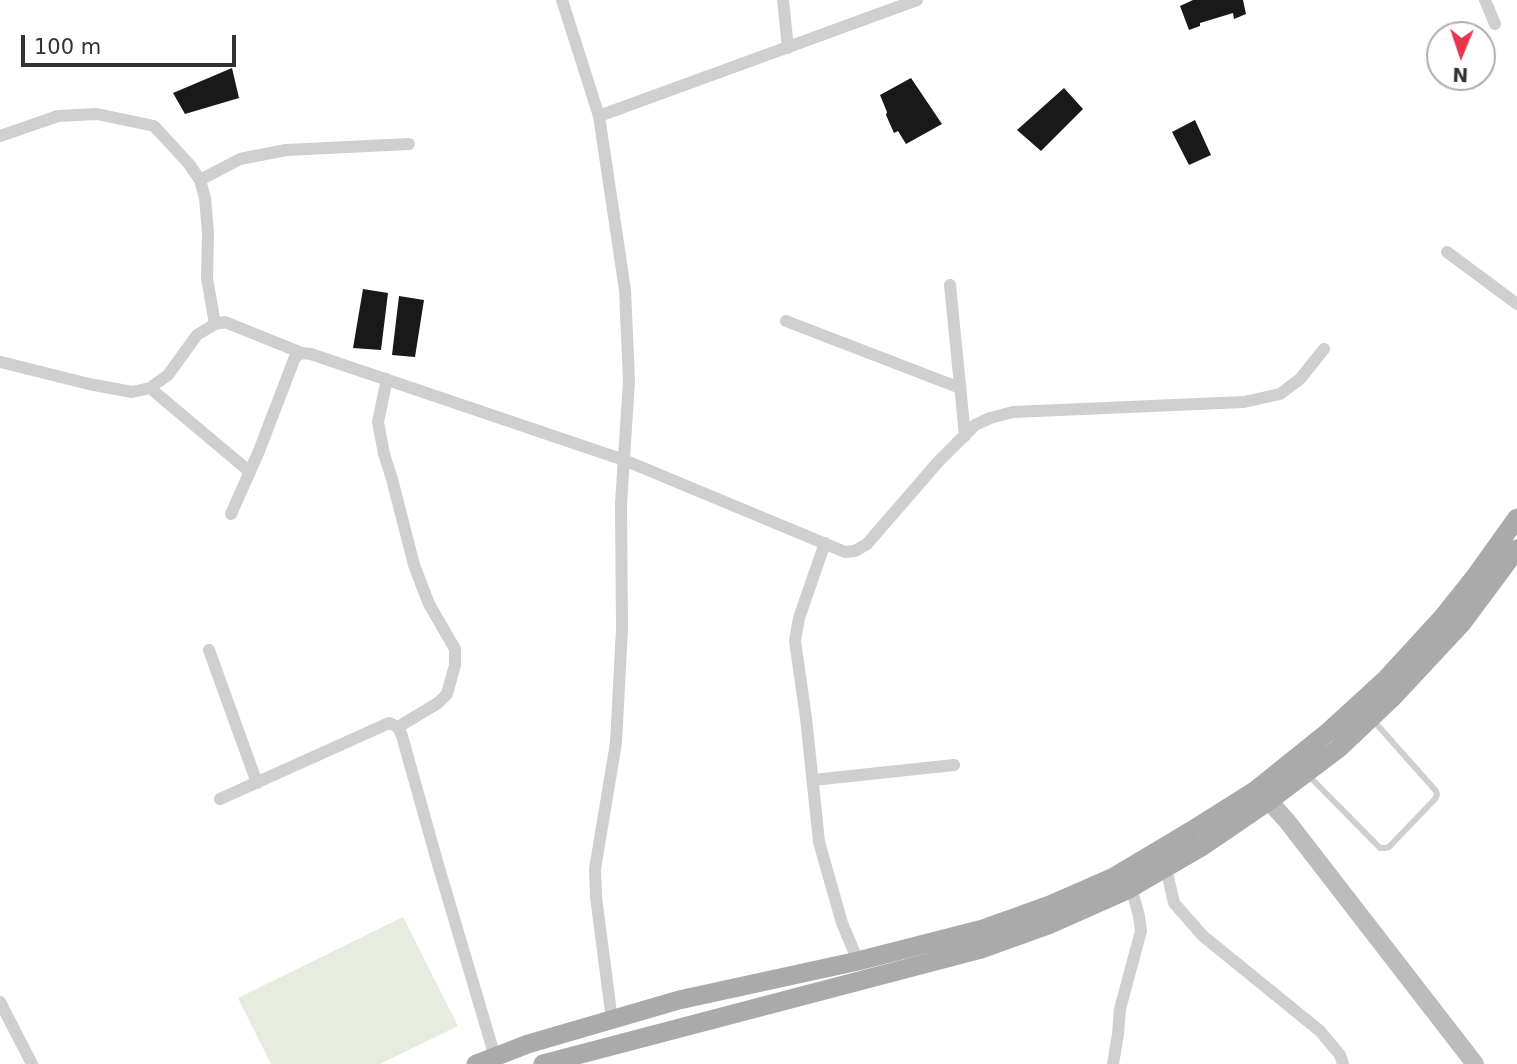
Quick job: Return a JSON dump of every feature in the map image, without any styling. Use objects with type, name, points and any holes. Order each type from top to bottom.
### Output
[{"type":"main road","points":[[476,1064],[528,1044],[679,1000],[858,961],[983,929],[1081,892],[1125,870],[1256,790],[1327,733],[1386,679],[1443,617],[1517,518]]},
{"type":"main road","points":[[543,1064],[981,949],[1048,925],[1131,887],[1203,846],[1338,750],[1394,696],[1462,623],[1517,549]]},
{"type":"street","points":[[562,0],[599,116],[625,290],[629,381],[621,503],[622,628],[616,743],[595,869],[596,897],[612,1020]]},
{"type":"street","points":[[782,0],[788,48]]},
{"type":"street","points":[[599,116],[917,0]]},
{"type":"street","points":[[1485,0],[1494,21]]},
{"type":"street","points":[[0,136],[58,116],[97,114],[154,126],[189,163],[200,180],[205,198],[208,233],[207,278],[215,324]]},
{"type":"street","points":[[200,180],[240,159],[286,150],[409,144]]},
{"type":"street","points":[[1447,252],[1517,304]]},
{"type":"street","points":[[950,285],[965,436]]},
{"type":"street","points":[[786,321],[960,388]]},
{"type":"street","points":[[1,362],[89,384],[132,391],[150,388],[168,375],[197,335],[215,324],[225,322],[302,353],[387,379],[624,460],[845,552],[855,551],[867,544],[938,462],[975,425],[990,418],[1013,412],[1244,402],[1280,394],[1300,379],[1324,349]]},
{"type":"street","points":[[231,514],[295,357],[302,353]]},
{"type":"street","points":[[387,379],[378,422],[384,454],[414,565],[429,604],[455,649],[455,665],[447,694],[438,703],[398,727]]},
{"type":"street","points":[[150,388],[250,472]]},
{"type":"street","points":[[825,543],[799,618],[795,641],[819,842],[842,923],[858,961]]},
{"type":"street","points":[[209,650],[257,783]]},
{"type":"street","points":[[220,799],[389,723],[398,727],[495,1057]]},
{"type":"street","points":[[813,780],[954,765]]},
{"type":"street","points":[[1269,801],[1475,1064]]},
{"type":"street","points":[[1166,867],[1174,904],[1203,936],[1320,1031],[1340,1055],[1343,1064]]},
{"type":"street","points":[[1113,1064],[1120,1009],[1141,930],[1131,887]]},
{"type":"street","points":[[0,1002],[32,1064]]},
{"type":"lane","points":[[1306,773],[1380,848],[1389,847],[1437,795],[1371,718]]},
{"type":"shaded area","points":[[403,917],[458,1026],[380,1064],[271,1064],[238,998]]},
{"type":"building","points":[[1193,0],[1243,0],[1246,14],[1234,19],[1233,13],[1200,23],[1200,26],[1189,30],[1180,6]]},
{"type":"building","points":[[232,68],[239,98],[185,114],[173,93]]},
{"type":"building","points":[[911,78],[942,124],[906,144],[898,131],[894,133],[880,95]]},
{"type":"building","points":[[1064,88],[1083,109],[1041,151],[1017,130]]},
{"type":"building","points":[[1195,120],[1211,155],[1189,165],[1172,132]]},
{"type":"building","points":[[363,289],[388,293],[381,350],[353,348]]},
{"type":"building","points":[[399,296],[424,300],[415,357],[392,355]]}]
